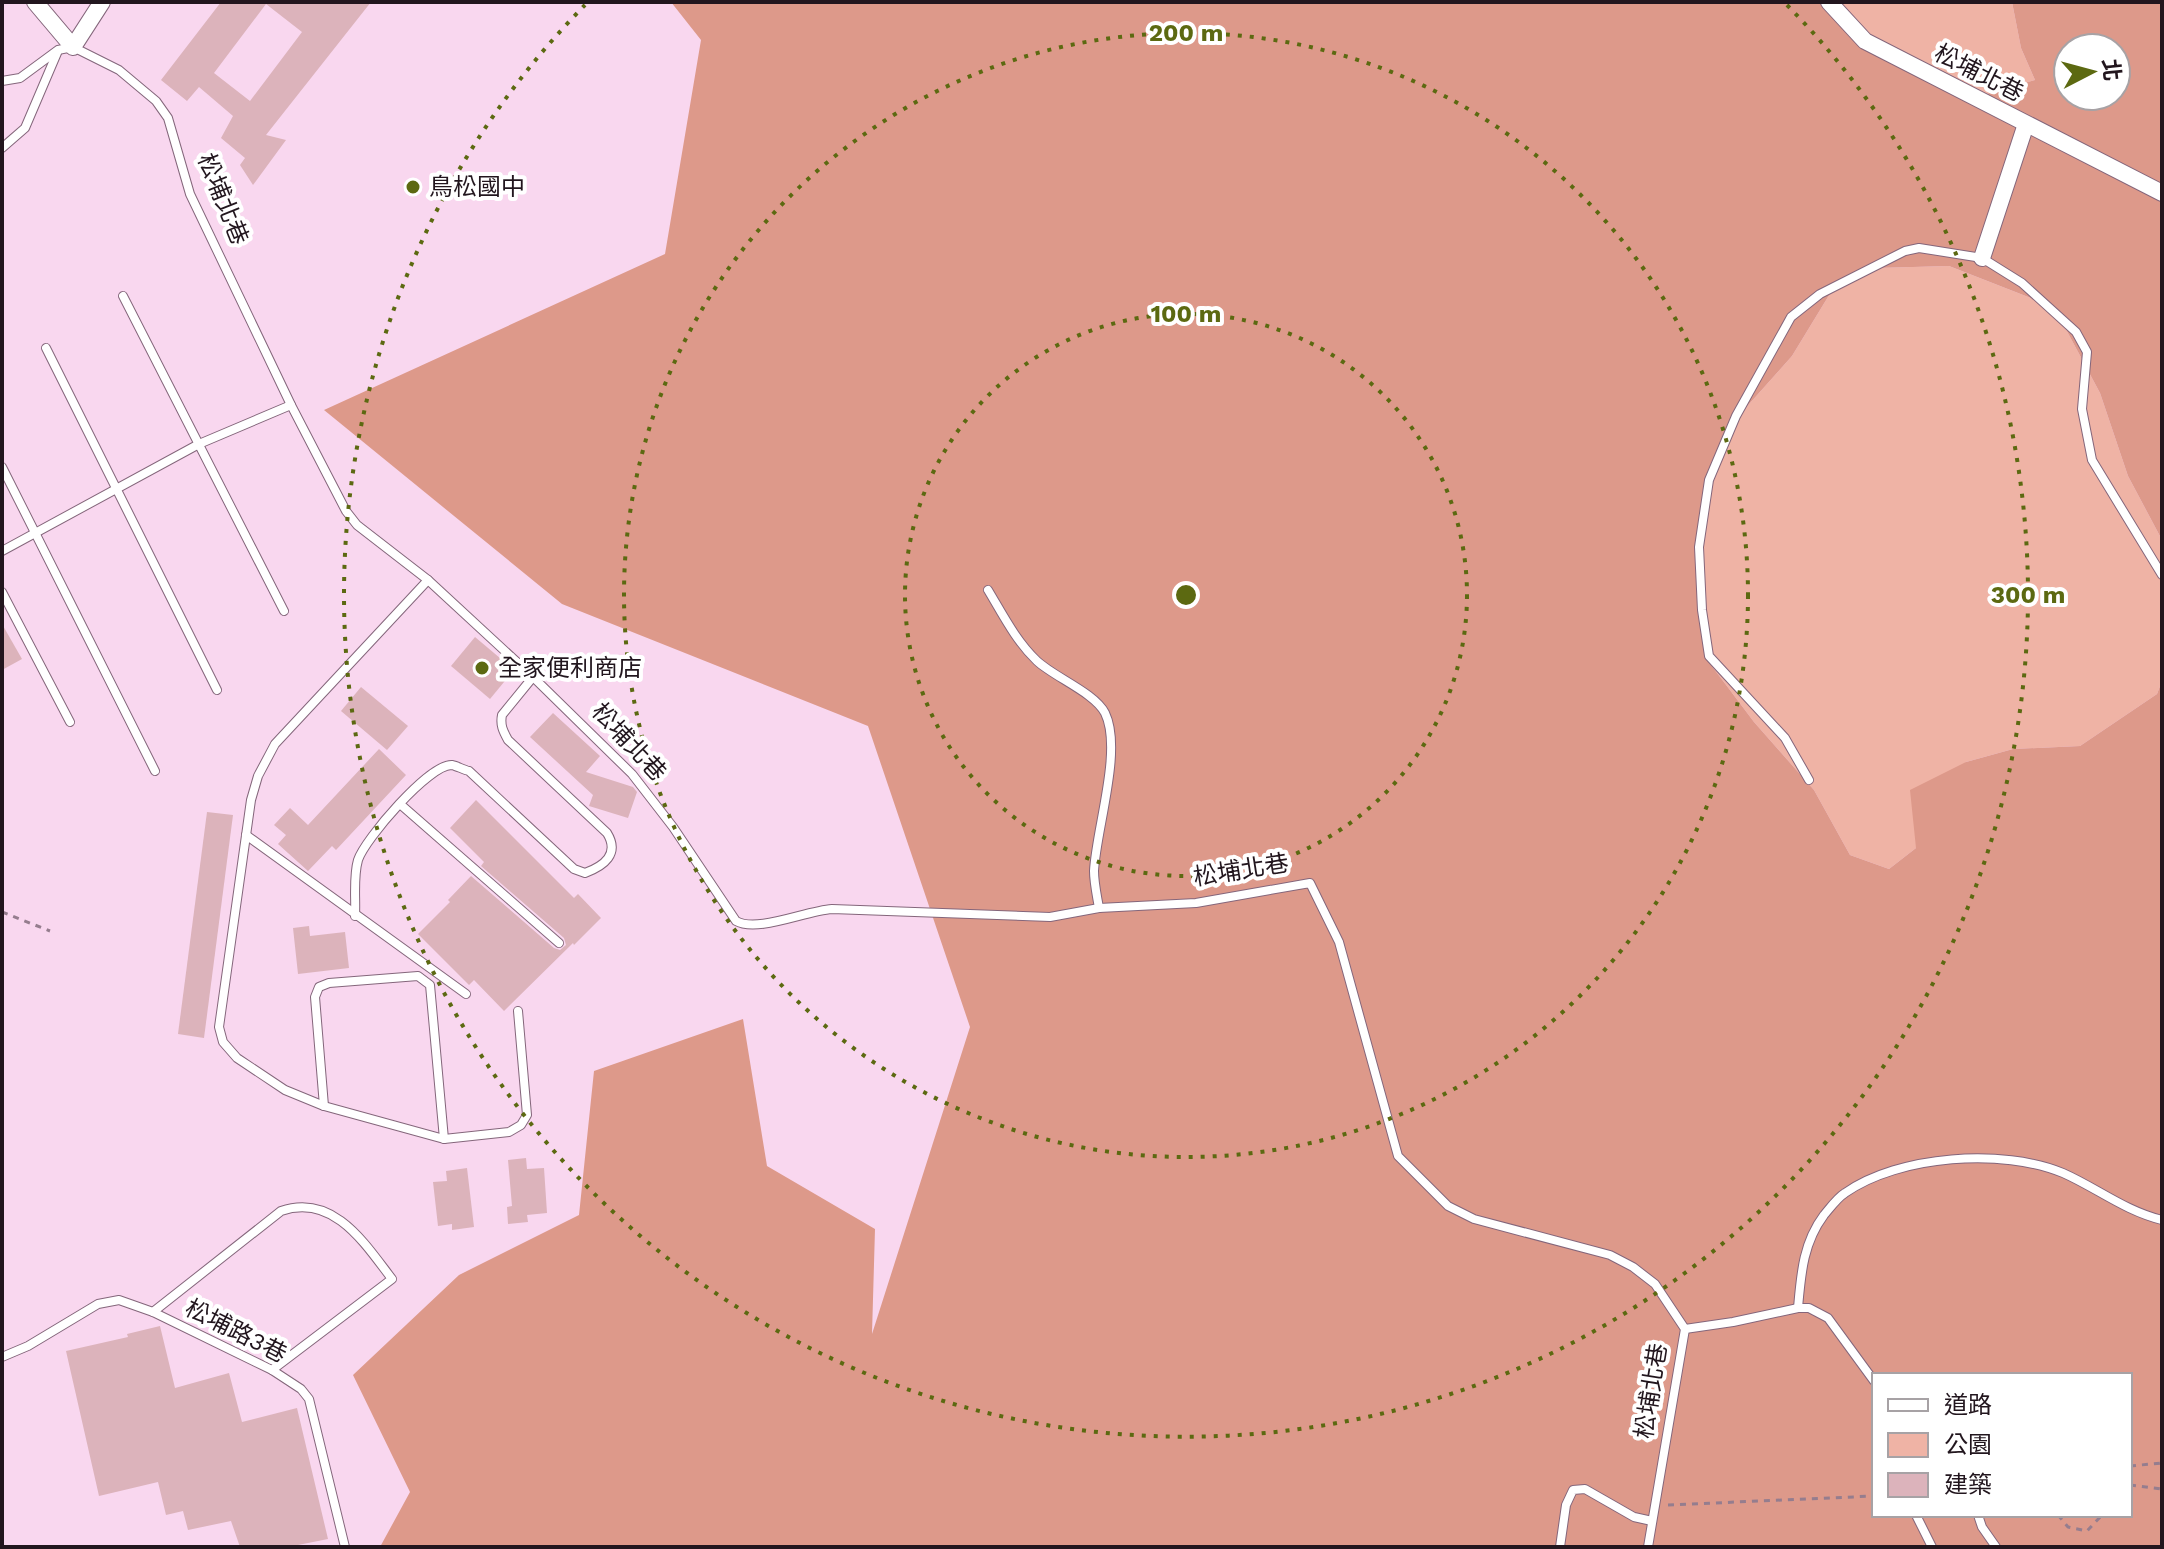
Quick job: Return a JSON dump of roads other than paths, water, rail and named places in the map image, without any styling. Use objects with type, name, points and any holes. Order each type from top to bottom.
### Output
[{"type":"street","name":"松埔北巷","points":[[35,2],[66,48]]},
{"type":"street","points":[[66,48],[102,2]]},
{"type":"street","name":"松埔北巷","points":[[1829,2],[1865,41],[2162,193]]},
{"type":"street","points":[[1982,258],[2026,124]]},
{"type":"lane","points":[[2,81],[20,78],[66,48]]},
{"type":"lane","points":[[2,148],[25,128],[66,48]]},
{"type":"lane","name":"松埔北巷","points":[[66,48],[119,70],[156,101],[168,118],[190,194],[291,405],[346,511],[357,525],[428,580],[632,774],[673,827],[736,921],[746,926],[757,926],[813,910],[832,909],[1050,917],[1099,908],[1196,903],[1310,883],[1339,942],[1398,1156],[1448,1206],[1474,1219],[1610,1255],[1633,1267],[1655,1284],[1685,1329],[1648,1547]]},
{"type":"lane","points":[[1809,780],[1785,738],[1709,656],[1702,610],[1699,547],[1709,480],[1736,416],[1791,317],[1820,294],[1905,251],[1919,248],[1982,258],[2022,283],[2083,342],[2087,364],[2082,409],[2092,460],[2162,575]]},
{"type":"lane","points":[[123,296],[284,611]]},
{"type":"lane","points":[[46,348],[217,690]]},
{"type":"lane","points":[[2,551],[199,444],[291,405]]},
{"type":"lane","points":[[2,467],[155,771]]},
{"type":"lane","points":[[428,580],[275,744],[258,776],[251,800],[219,1027],[223,1042],[237,1058],[285,1090],[324,1106],[444,1139],[509,1132],[521,1125],[527,1115],[518,1011]]},
{"type":"lane","points":[[988,590],[1020,644],[1039,663],[1104,711],[1110,730],[1110,760],[1094,874],[1099,908]]},
{"type":"lane","points":[[2,592],[70,722]]},
{"type":"lane","points":[[355,916],[358,862],[363,850],[400,804],[428,778],[451,765],[469,771],[574,869],[585,873],[607,862],[613,850],[607,833],[503,732],[500,723],[502,715],[533,677]]},
{"type":"lane","points":[[400,804],[559,943]]},
{"type":"lane","points":[[246,835],[466,994]]},
{"type":"lane","points":[[324,1106],[315,997],[319,987],[329,983],[418,976],[430,985],[444,1139]]},
{"type":"lane","points":[[1798,1308],[1803,1255],[1822,1218],[1844,1193],[1878,1176],[1932,1161],[1976,1158],[2022,1161],[2062,1173],[2137,1213],[2162,1220]]},
{"type":"lane","points":[[153,1312],[281,1211],[291,1207],[307,1207],[338,1218],[350,1225],[392,1279],[272,1370]]},
{"type":"lane","name":"松埔路3巷","points":[[2,1357],[28,1346],[107,1301],[119,1300],[153,1312],[272,1370],[301,1389],[309,1399],[345,1547]]},
{"type":"lane","points":[[1685,1329],[1809,1308],[1828,1318],[1872,1378]]},
{"type":"lane","points":[[1560,1547],[1566,1505],[1573,1490],[1585,1489],[1634,1517],[1652,1521]]},
{"type":"lane","points":[[1917,1517],[1932,1547]]},
{"type":"lane","points":[[1979,1517],[1996,1547]]},
{"type":"place","name":"鳥松國中","points":[[413,187]]},
{"type":"place","name":"全家便利商店","points":[[482,668]]}]
